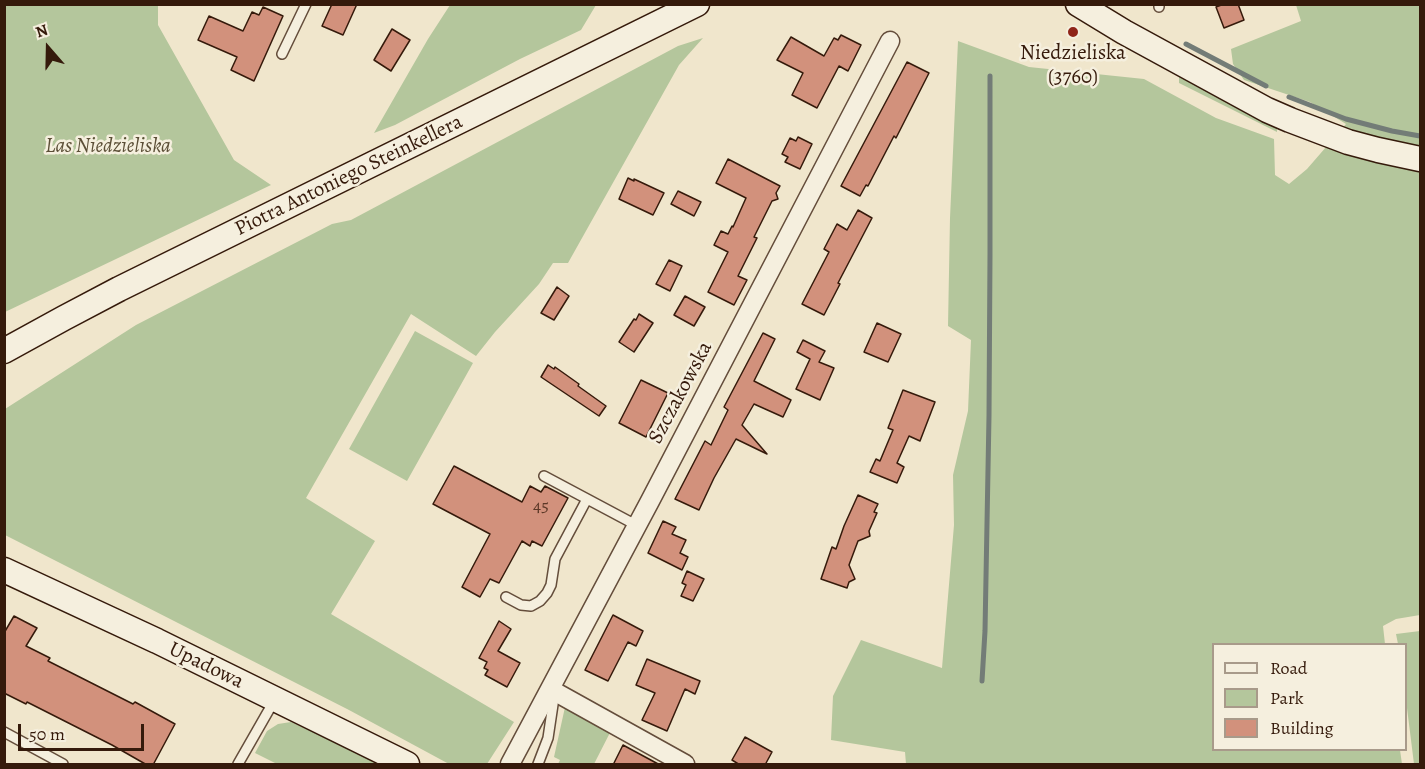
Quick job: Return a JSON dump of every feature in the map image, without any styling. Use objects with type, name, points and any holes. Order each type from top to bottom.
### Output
[{"type":"street","name":"Piotra Antoniego Steinkellera","points":[[4,351],[120,289],[697,4]]},
{"type":"street","points":[[1078,4],[1124,32],[1290,120],[1348,142],[1420,159]]},
{"type":"street","name":"Szczakowska","points":[[510,765],[554,686],[890,41]]},
{"type":"street","name":"Upadowa","points":[[4,570],[157,641],[407,765]]},
{"type":"street","points":[[554,686],[685,765]]},
{"type":"lane","points":[[282,54],[306,4]]},
{"type":"lane","points":[[543,476],[636,525]]},
{"type":"lane","points":[[506,597],[521,605],[531,606],[547,593],[551,585],[555,559],[587,499]]},
{"type":"lane","points":[[538,765],[548,738],[554,686]]},
{"type":"lane","points":[[238,765],[275,700]]},
{"type":"lane","points":[[4,732],[63,765]]},
{"type":"green space","name":"Las Niedzieliska","points":[[5,4],[158,5],[158,25],[234,160],[271,185],[5,312]]},
{"type":"green space","points":[[450,5],[596,5],[581,30],[520,59],[395,125],[374,133],[428,39]]},
{"type":"green space","points":[[1296,5],[1420,5],[1420,615],[1396,619],[1383,626],[1385,643],[1212,643],[1212,751],[1400,751],[1402,764],[906,764],[905,752],[831,740],[833,696],[861,640],[942,668],[954,525],[953,475],[968,411],[971,340],[948,326],[958,41],[1029,67],[1144,79],[1216,118],[1274,139],[1275,175],[1289,184],[1307,169],[1346,124],[1310,102],[1244,80],[1233,64],[1231,49],[1301,21]]},
{"type":"green space","points":[[703,38],[679,65],[568,263],[553,263],[539,284],[476,356],[411,314],[306,498],[375,541],[331,614],[514,722],[487,764],[449,764],[349,710],[5,535],[5,409],[136,325],[332,224],[351,220],[678,46]]},
{"type":"green space","points":[[1179,75],[1277,127],[1277,132],[1179,83]]},
{"type":"green space","points":[[415,331],[473,363],[407,481],[349,449]]},
{"type":"green space","points":[[1420,631],[1420,764],[1414,764],[1407,708],[1407,643],[1398,643],[1396,634]]},
{"type":"green space","points":[[569,689],[617,719],[594,764],[558,764],[560,760],[554,757]]},
{"type":"green space","points":[[291,722],[382,764],[277,764],[255,753],[267,731],[278,724]]},
{"type":"building","points":[[332,4],[357,4],[343,35],[322,26]]},
{"type":"building","points":[[1224,4],[1238,4],[1244,20],[1224,28],[1216,7]]},
{"type":"building","points":[[263,7],[283,16],[254,81],[231,70],[237,57],[198,40],[209,16],[243,31],[252,12],[259,15]]},
{"type":"building","points":[[392,29],[410,40],[391,71],[374,60]]},
{"type":"building","points":[[841,35],[861,45],[848,71],[839,66],[817,108],[792,95],[803,73],[777,60],[791,37],[824,56],[834,38],[838,40]]},
{"type":"building","points":[[907,62],[929,73],[896,138],[894,136],[868,186],[866,185],[860,196],[841,186]]},
{"type":"building","points":[[798,137],[812,144],[800,169],[785,162],[788,157],[782,154],[790,138],[796,141]]},
{"type":"building","points":[[728,159],[780,186],[776,193],[778,199],[772,201],[738,276],[747,280],[734,305],[708,292],[728,252],[714,245],[721,231],[728,234],[733,227],[746,198],[716,183]]},
{"type":"building","points":[[628,178],[664,193],[653,215],[619,199]]},
{"type":"building","points":[[678,191],[701,202],[694,216],[671,204]]},
{"type":"building","points":[[858,210],[872,218],[824,315],[802,304],[829,252],[824,249],[837,224],[847,230]]},
{"type":"building","points":[[669,260],[682,266],[670,291],[656,284]]},
{"type":"building","points":[[557,287],[569,296],[554,320],[541,313]]},
{"type":"building","points":[[685,296],[705,307],[694,326],[674,315]]},
{"type":"building","points":[[639,314],[653,323],[634,352],[619,342]]},
{"type":"building","points":[[877,323],[901,334],[888,362],[864,352]]},
{"type":"building","points":[[763,333],[775,339],[754,381],[791,400],[783,417],[754,404],[742,425],[767,454],[736,439],[699,510],[675,499],[705,441],[711,445],[728,410],[724,407]]},
{"type":"building","points":[[803,340],[825,351],[819,362],[834,368],[820,400],[796,389],[810,359],[797,352]]},
{"type":"building","points":[[548,365],[554,369],[555,367],[606,406],[599,416],[541,377]]},
{"type":"building","points":[[641,380],[668,393],[646,437],[619,423]]},
{"type":"building","points":[[903,390],[935,402],[920,441],[909,436],[897,463],[904,467],[897,483],[870,472],[876,459],[880,461],[893,430],[888,428]]},
{"type":"building","points":[[454,466],[522,502],[530,486],[541,492],[545,486],[568,498],[542,546],[532,541],[530,546],[522,541],[499,583],[490,579],[480,597],[462,587],[490,534],[433,504]]},
{"type":"building","points":[[858,495],[878,504],[874,512],[877,513],[869,531],[870,536],[858,541],[849,565],[855,579],[849,582],[847,588],[821,579],[832,547],[836,549]]},
{"type":"building","points":[[663,521],[676,527],[672,534],[686,540],[680,553],[688,557],[682,570],[648,553]]},
{"type":"building","points":[[687,571],[704,579],[693,601],[681,596],[686,585],[682,583]]},
{"type":"building","points":[[613,615],[643,631],[636,646],[628,642],[608,681],[585,670]]},
{"type":"building","points":[[14,616],[37,628],[26,646],[50,658],[48,661],[133,704],[135,702],[175,724],[153,765],[147,765],[27,702],[26,704],[4,693],[4,633]]},
{"type":"building","points":[[499,621],[511,629],[498,651],[520,663],[507,687],[485,675],[488,670],[484,668],[487,662],[479,658]]},
{"type":"building","points":[[647,659],[700,681],[695,694],[685,689],[667,731],[642,720],[655,693],[636,685]]},
{"type":"building","points":[[745,737],[772,752],[765,765],[740,765],[732,760]]},
{"type":"building","points":[[623,745],[660,765],[613,765]]},
{"type":"waterway","points":[[1186,44],[1266,86]]},
{"type":"waterway","points":[[982,681],[989,416],[990,76]]},
{"type":"waterway","points":[[1289,97],[1346,119],[1420,136]]},
{"type":"place","name":"Niedzieliska (3760)","points":[[1073,32]]}]
